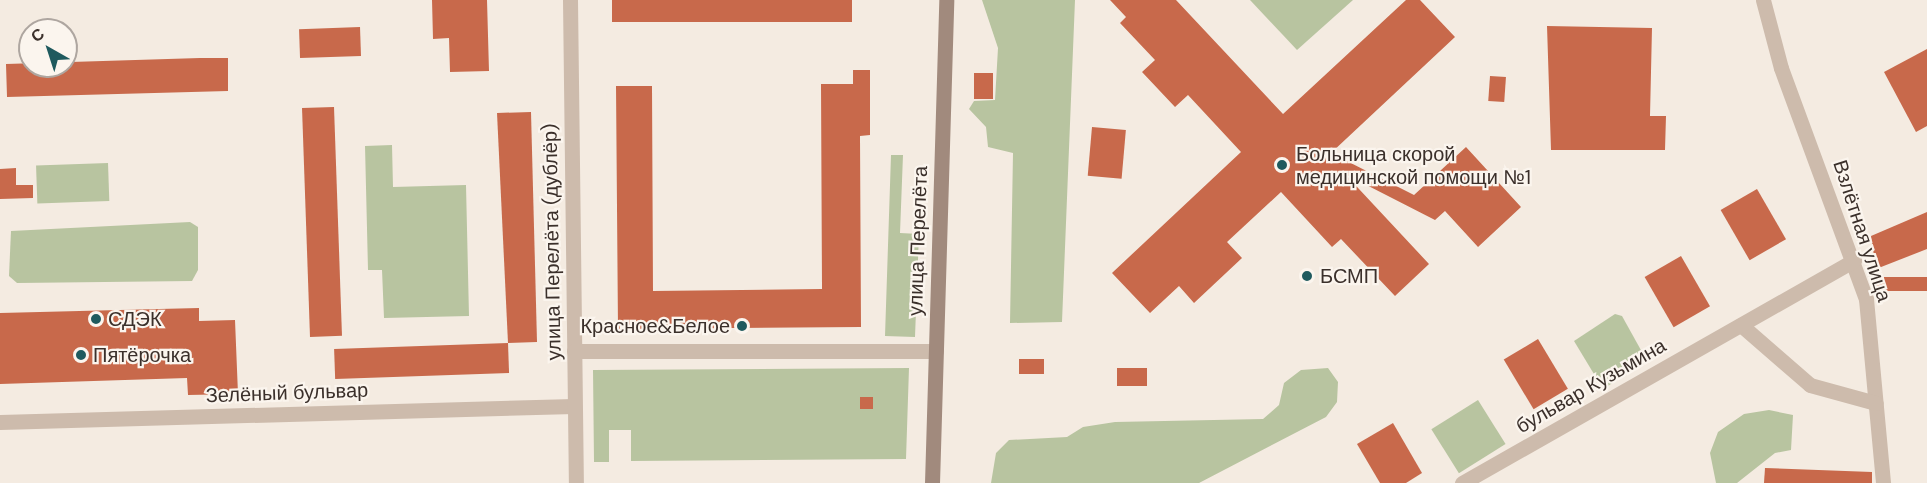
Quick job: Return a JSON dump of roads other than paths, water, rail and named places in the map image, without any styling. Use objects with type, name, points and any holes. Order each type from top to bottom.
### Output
[{"type":"main road","name":"улица Перелёта","points":[[932,483],[946,0]]},
{"type":"street","name":"улица Перелёта (дублёр)","points":[[570,0],[576,483]]},
{"type":"street","name":"Взлётная улица","points":[[1763,0],[1781,68],[1854,260],[1866,298],[1883,483]]},
{"type":"street","name":"бульвар Кузьмина","points":[[1462,483],[1854,260]]},
{"type":"street","points":[[1741,325],[1810,385],[1876,403]]},
{"type":"street","points":[[574,351],[936,351]]},
{"type":"street","name":"Зелёный бульвар","points":[[0,422],[574,406]]},
{"type":"place","name":"Больница скорой медицинской помощи №1","points":[[1282,165]]},
{"type":"place","name":"БСМП","points":[[1307,276]]},
{"type":"place","name":"СДЭК","points":[[96,319]]},
{"type":"place","name":"Красное&Белое","points":[[742,326]]},
{"type":"place","name":"Пятёрочка","points":[[81,355]]}]
